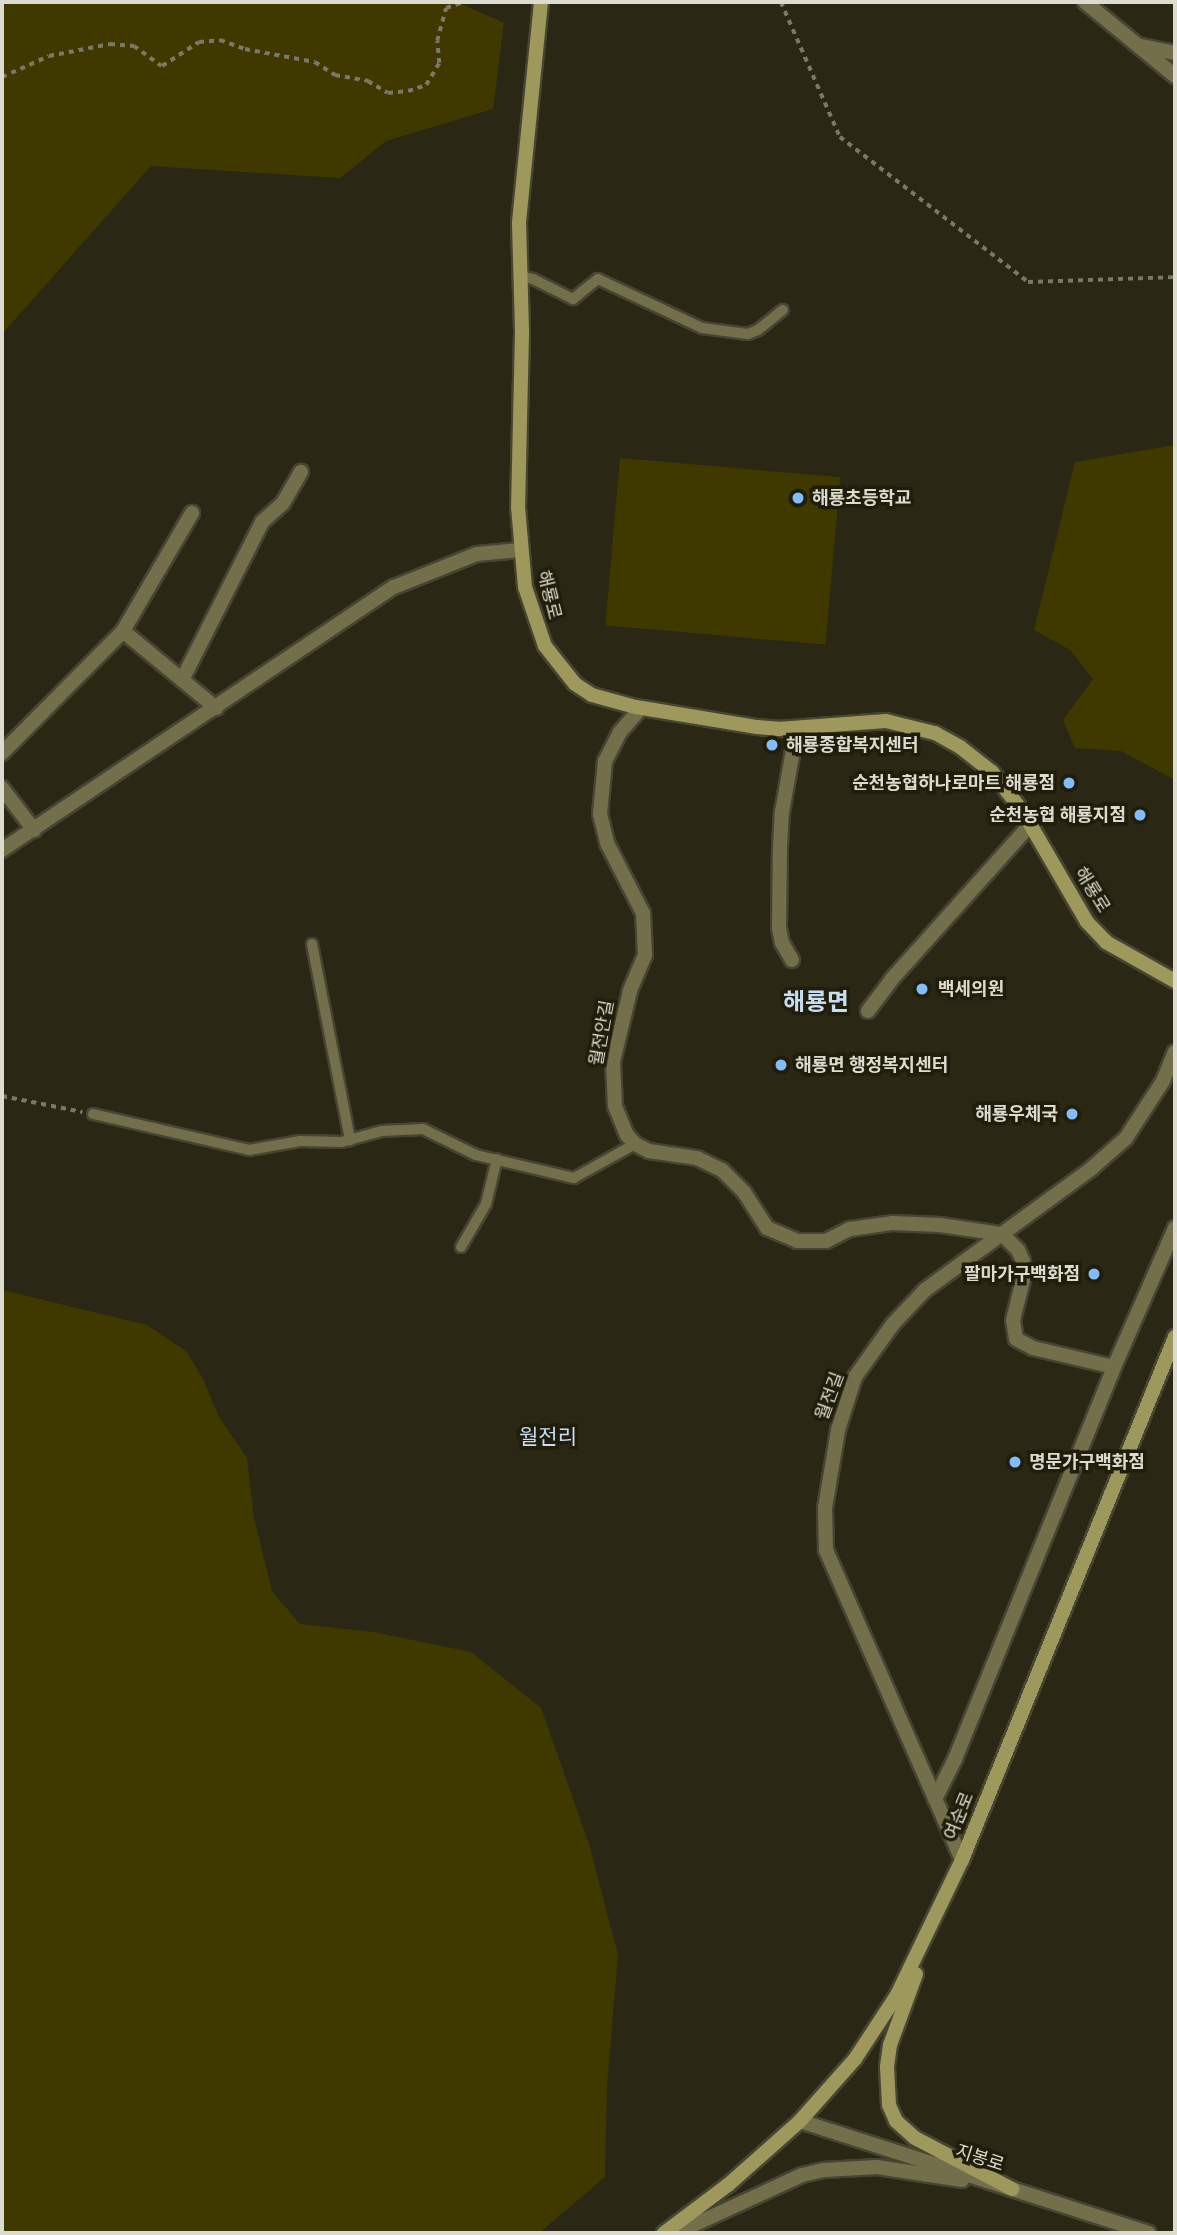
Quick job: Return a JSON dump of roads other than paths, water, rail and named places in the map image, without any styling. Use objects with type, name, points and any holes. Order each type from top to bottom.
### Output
[{"type":"main road","name":"해룡로","points":[[541,2],[519,223],[522,333],[520,550],[534,622],[545,646],[575,684],[592,695],[641,708],[757,727],[886,721],[935,733],[960,747],[992,772],[1030,825],[1087,922],[1106,942],[1175,981]]},
{"type":"main road","name":"여순로","points":[[664,2233],[728,2185],[800,2121],[862,2048],[897,1995],[962,1860],[1172,1356],[1175,1337]]},
{"type":"main road","points":[[937,1915],[890,2045],[887,2067],[890,2105],[896,2120],[915,2138],[1012,2189]]},
{"type":"street","points":[[1085,2],[1175,76]]},
{"type":"street","points":[[1137,45],[1175,53]]},
{"type":"street","points":[[182,680],[261,522],[283,503],[301,472]]},
{"type":"street","points":[[2,753],[122,631],[192,513]]},
{"type":"street","points":[[2,850],[394,587],[477,554],[520,550]]},
{"type":"street","points":[[122,631],[216,708]]},
{"type":"street","name":"월전안길","points":[[635,1144],[627,1135],[615,1106],[613,1062],[630,991],[645,956],[643,913],[608,845],[600,814],[605,761],[620,732],[641,708]]},
{"type":"street","points":[[792,960],[782,943],[779,927],[780,847],[782,812],[797,727]]},
{"type":"street","points":[[2,788],[33,830]]},
{"type":"street","points":[[868,1011],[891,980],[1030,825]]},
{"type":"street","name":"월전길","points":[[962,1860],[826,1550],[825,1508],[838,1430],[855,1377],[892,1324],[925,1290],[1092,1168],[1126,1138],[1163,1081],[1175,1052]]},
{"type":"street","points":[[635,1144],[649,1151],[697,1158],[722,1170],[744,1192],[767,1228],[779,1236],[797,1241],[826,1241],[850,1229],[892,1223],[1002,1234],[1018,1250],[1023,1261],[1024,1276],[1013,1320],[1016,1339],[1032,1348],[1114,1367]]},
{"type":"street","points":[[935,1799],[961,1746],[1114,1367],[1175,1228]]},
{"type":"street","name":"지봉로","points":[[800,2121],[1148,2233]]},
{"type":"street","points":[[676,2233],[802,2175],[824,2170],[877,2167],[1012,2189]]},
{"type":"lane","points":[[519,276],[533,279],[573,299],[598,279],[702,328],[748,334],[758,330],[783,310]]},
{"type":"lane","points":[[312,944],[350,1140]]},
{"type":"lane","points":[[93,1114],[249,1150],[300,1141],[350,1140],[382,1131],[423,1129],[477,1155],[574,1178],[635,1144]]},
{"type":"lane","points":[[461,1247],[486,1203],[497,1159]]},
{"type":"place","name":"해룡초등학교","points":[[798,498]]},
{"type":"place","name":"해룡종합복지센터","points":[[772,745]]},
{"type":"place","name":"순천농협하나로마트 해룡점","points":[[1069,783]]},
{"type":"place","name":"순천농협 해룡지점","points":[[1140,815]]},
{"type":"place","name":"백세의원","points":[[922,989]]},
{"type":"place","name":"해룡면 행정복지센터","points":[[781,1065]]},
{"type":"place","name":"해룡우체국","points":[[1072,1114]]},
{"type":"place","name":"팔마가구백화점","points":[[1094,1274]]},
{"type":"place","name":"명문가구백화점","points":[[1015,1462]]},
{"type":"district","name":"해룡면","points":[[816,1002]]},
{"type":"district","name":"월전리","points":[[548,1437]]}]
